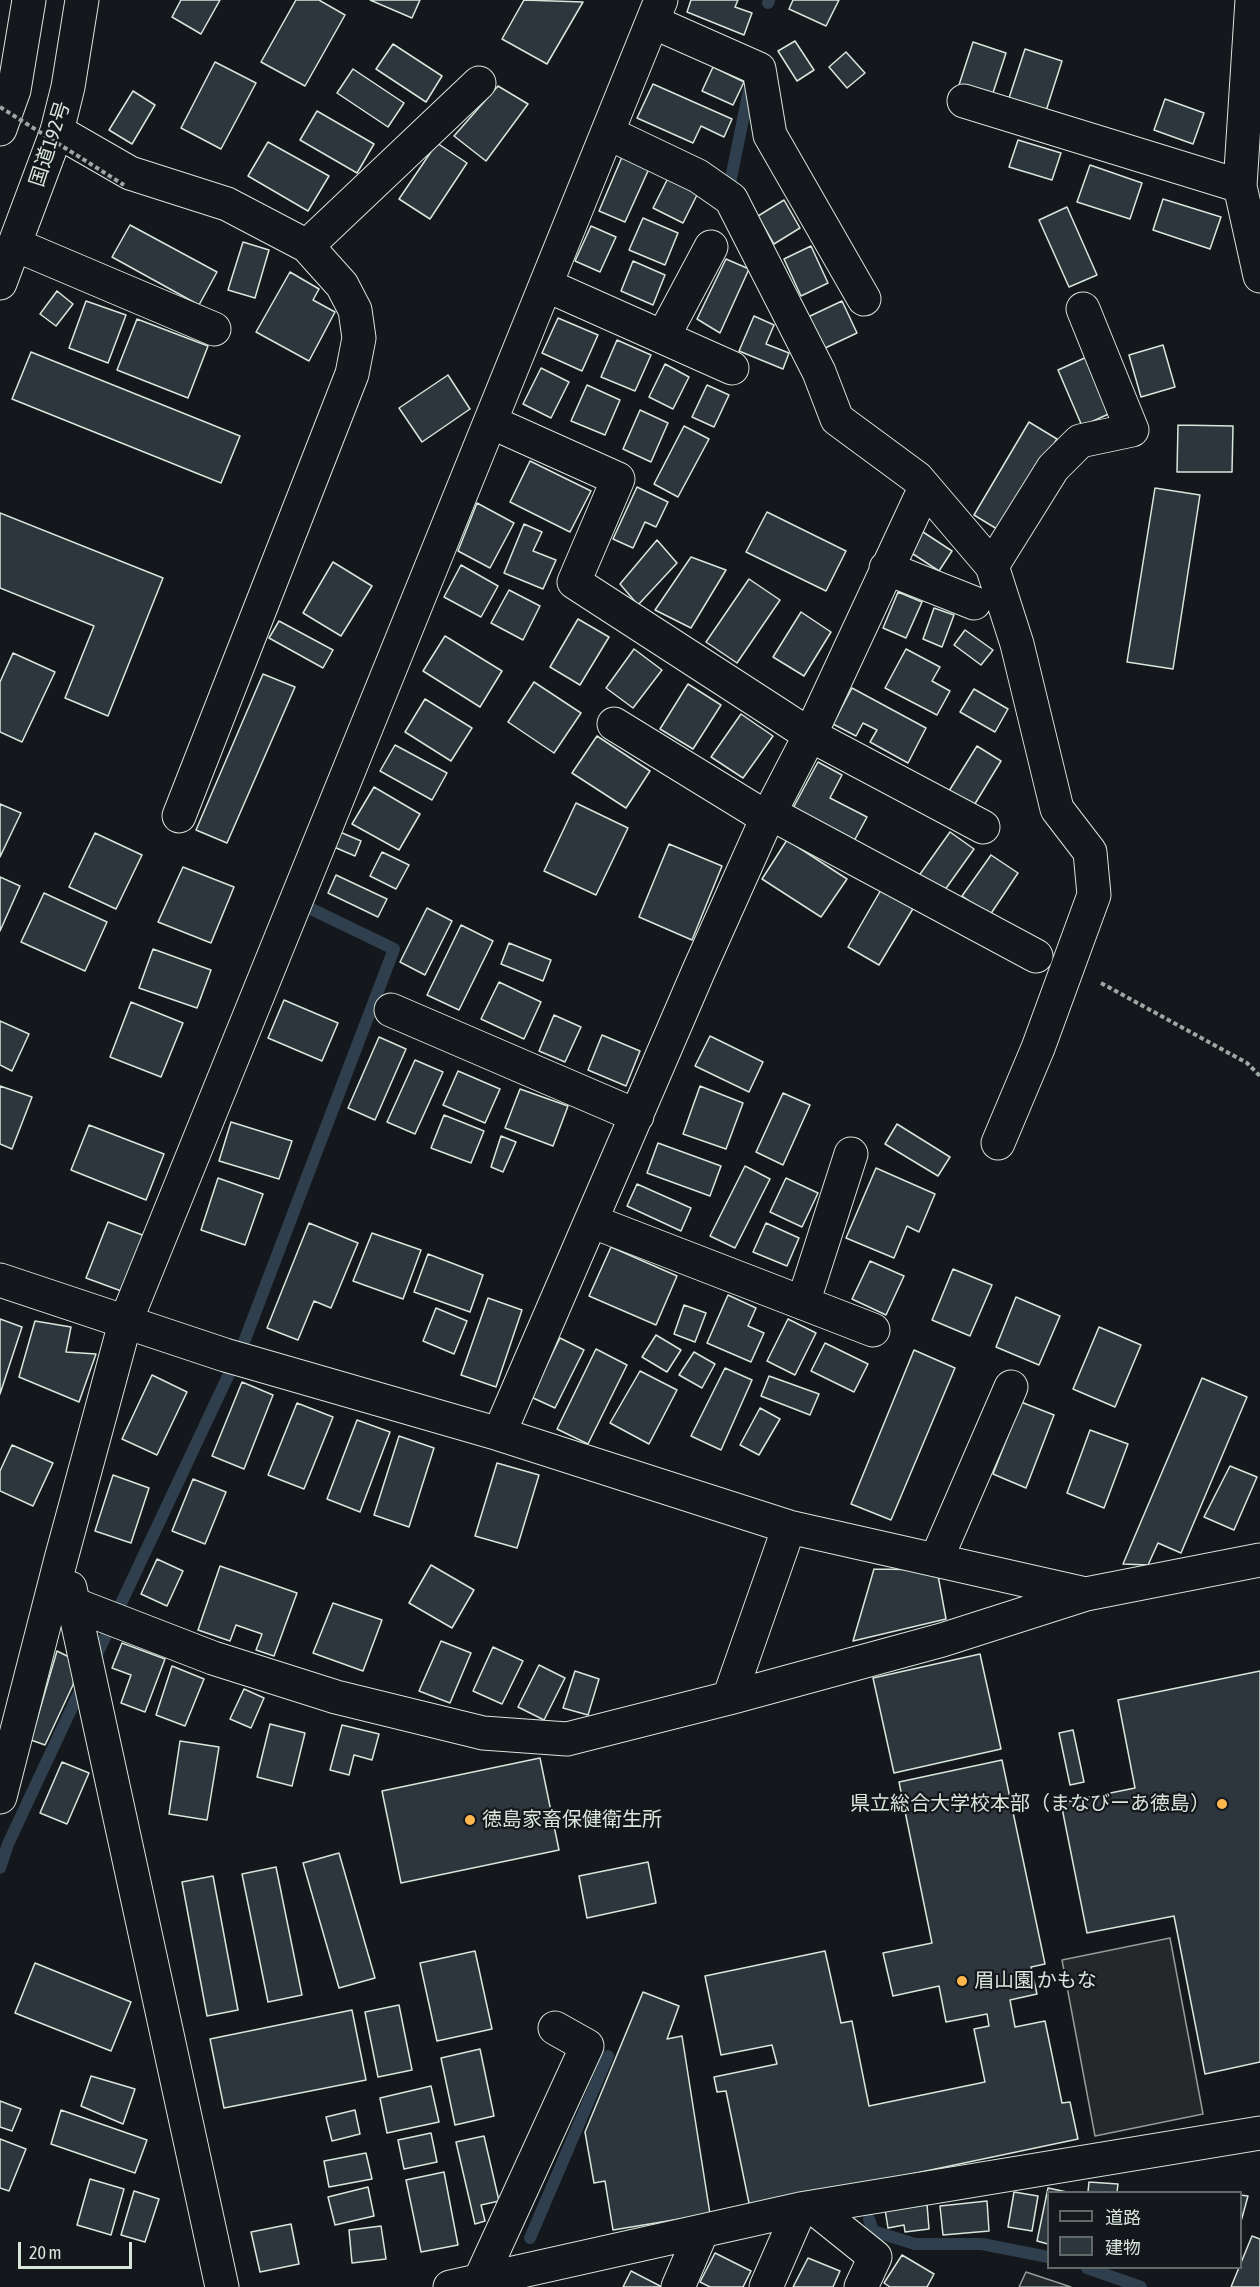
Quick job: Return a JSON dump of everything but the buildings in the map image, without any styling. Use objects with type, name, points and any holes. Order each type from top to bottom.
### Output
[{"type":"main road","points":[[0,129],[14,90],[30,0]]},
{"type":"main road","name":"国道192号","points":[[0,283],[57,131],[68,87],[82,0]]},
{"type":"main road","points":[[1252,0],[1240,186],[1260,276]]},
{"type":"main road","points":[[0,1797],[125,1323],[657,11],[759,69],[770,135],[864,299]]},
{"type":"main road","points":[[307,246],[479,83]]},
{"type":"main road","points":[[964,100],[1240,186]]},
{"type":"main road","points":[[57,131],[129,173],[227,204],[307,246],[342,285],[356,310],[358,338],[352,374],[179,816]]},
{"type":"main road","points":[[608,133],[698,176],[731,199],[819,372],[837,419],[917,478],[924,490],[992,566],[1017,644],[1056,809],[1090,852],[1094,895],[1072,957],[998,1143]]},
{"type":"main road","points":[[16,245],[214,329]]},
{"type":"main road","points":[[663,337],[711,247]]},
{"type":"main road","points":[[546,285],[732,368]]},
{"type":"main road","points":[[992,566],[1053,468],[1080,441],[1132,430],[1083,309]]},
{"type":"main road","points":[[491,422],[618,479],[574,582],[810,735],[983,827]]},
{"type":"main road","points":[[499,1434],[769,815],[810,735],[924,490]]},
{"type":"main road","points":[[886,568],[974,603]]},
{"type":"main road","points":[[614,724],[769,815],[1036,956]]},
{"type":"main road","points":[[391,1010],[637,1116]]},
{"type":"main road","points":[[803,1303],[851,1154]]},
{"type":"main road","points":[[591,1221],[873,1330]]},
{"type":"main road","points":[[0,1280],[239,1359],[499,1434],[789,1527],[1086,1594]]},
{"type":"main road","points":[[936,1560],[1011,1387]]},
{"type":"main road","points":[[729,1698],[789,1527]]},
{"type":"main road","points":[[61,1559],[103,1616],[213,1659],[336,1697],[483,1732],[567,1739],[942,1640],[1086,1594],[1260,1560]]},
{"type":"main road","points":[[103,1616],[90,1672],[222,2287]]},
{"type":"main road","points":[[479,2284],[587,2046],[555,2028]]},
{"type":"main road","points":[[479,2284],[702,2231],[807,2209],[1260,2133]]},
{"type":"main road","points":[[766,2287],[807,2209]]},
{"type":"main road","points":[[807,2209],[875,2257],[861,2287]]},
{"type":"main road","points":[[678,2287],[702,2231]]},
{"type":"path","points":[[0,107],[124,185]]},
{"type":"path","points":[[1072,957],[1105,986],[1166,1016],[1247,1063],[1260,1076]]},
{"type":"shaded area","points":[[1170,1938],[1203,2114],[1095,2136],[1062,1960]]},
{"type":"shaded area","points":[[1026,2272],[1071,2287],[1019,2287]]},
{"type":"waterway","points":[[729,188],[749,90]]},
{"type":"waterway","points":[[93,1663],[244,1342],[394,949],[303,905]]},
{"type":"waterway","points":[[0,1868],[8,1844],[83,1684]]},
{"type":"waterway","points":[[530,2238],[608,2056]]},
{"type":"waterway","points":[[869,2219],[873,2231],[915,2244],[982,2244],[1047,2257]]},
{"type":"waterway","points":[[1090,2269],[1141,2287]]},
{"type":"place","name":"県立総合大学校本部（まなびーあ徳島）","points":[[1222,1804]]},
{"type":"place","name":"徳島家畜保健衛生所","points":[[470,1820]]},
{"type":"place","name":"眉山園 かもな","points":[[962,1981]]}]
